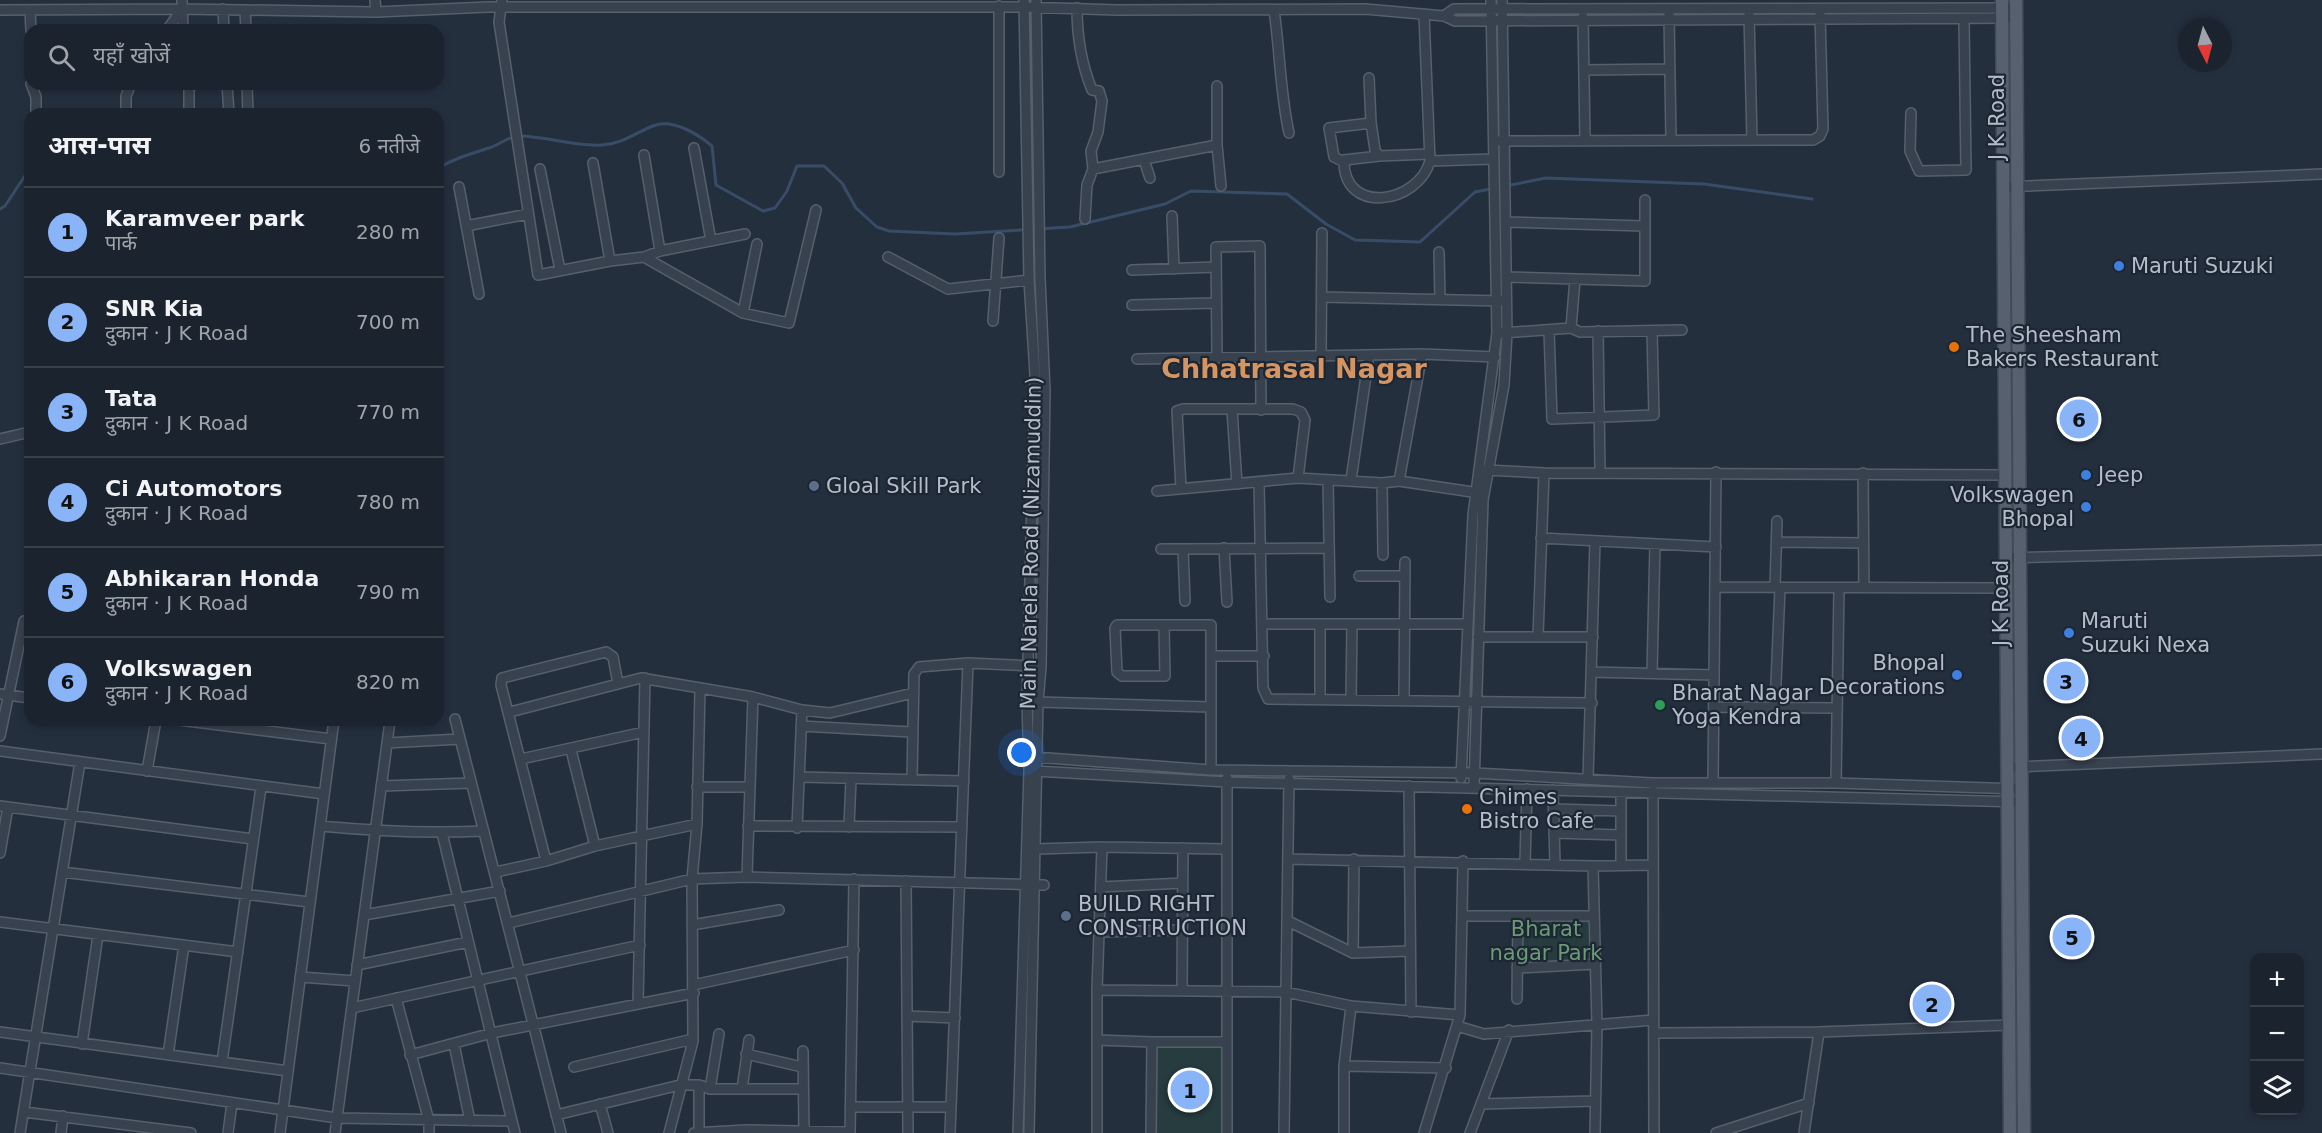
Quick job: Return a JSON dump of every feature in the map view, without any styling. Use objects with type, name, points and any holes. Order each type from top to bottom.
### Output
[{"type":"main road","name":"J K Road","points":[[2002,9],[2010,1133]]},
{"type":"main road","name":"J K Road","points":[[2016,9],[2024,1133]]},
{"type":"main road","points":[[2009,1020],[2023,1015]]},
{"type":"street","points":[[375,0],[376,12]]},
{"type":"street","points":[[427,0],[427,12]]},
{"type":"street","points":[[0,10],[30,10],[57,5],[182,4],[223,9],[239,6],[427,12],[488,4],[940,3],[999,6],[1036,3],[1077,8],[1118,5],[1274,10],[1297,5],[1444,16],[1455,21],[1583,21],[1964,19],[2002,9]]},
{"type":"street","name":"Main Narela Road (Nizamuddin)","points":[[1024,3],[1029,280],[1035,374],[1030,666],[1027,702],[1029,756],[1034,771],[1036,849],[1040,884],[1029,1133]]},
{"type":"street","name":"Main Narela Road (Nizamuddin)","points":[[1017,1133],[1025,885],[1034,771],[1039,758],[1038,702],[1041,667],[1045,391],[1036,3]]},
{"type":"street","points":[[170,24],[182,4]]},
{"type":"street","points":[[182,4],[183,24]]},
{"type":"street","points":[[488,4],[499,22]]},
{"type":"street","points":[[502,4],[499,22],[538,275],[644,257],[660,251],[745,234]]},
{"type":"street","points":[[1444,16],[1454,9],[1502,4],[1749,9],[1920,4],[2016,9]]},
{"type":"street","points":[[1502,4],[1507,277],[1503,301]]},
{"type":"street","points":[[1461,786],[1466,624],[1480,493],[1490,470],[1504,385],[1503,301],[1494,206],[1491,5]]},
{"type":"street","points":[[239,6],[244,24]]},
{"type":"street","points":[[999,6],[999,172]]},
{"type":"street","points":[[1576,6],[1583,21],[1585,139]]},
{"type":"street","points":[[1077,8],[1077,36],[1084,70],[1092,90],[1098,91],[1102,101],[1098,132],[1091,151],[1094,169],[1087,185],[1085,219]]},
{"type":"street","points":[[1493,141],[1813,140],[1820,136],[1823,129],[1820,8]]},
{"type":"street","points":[[223,9],[224,24]]},
{"type":"street","points":[[1668,9],[1671,139]]},
{"type":"street","points":[[1749,9],[1752,140]]},
{"type":"street","points":[[30,10],[30,24]]},
{"type":"street","points":[[1274,10],[1281,55],[1283,105],[1289,133]]},
{"type":"street","points":[[1371,123],[1329,128],[1334,157],[1344,162],[1353,186],[1360,194],[1374,198],[1398,196],[1428,170],[1430,157],[1424,15]]},
{"type":"street","points":[[1911,113],[1910,151],[1920,171],[1965,170],[1964,19]]},
{"type":"street","points":[[1584,70],[1670,69]]},
{"type":"street","points":[[1369,78],[1371,123],[1375,150],[1379,156]]},
{"type":"street","points":[[1217,86],[1216,145],[1221,186]]},
{"type":"street","points":[[33,90],[36,108]]},
{"type":"street","points":[[126,108],[128,90]]},
{"type":"street","points":[[189,90],[189,108]]},
{"type":"street","points":[[227,90],[229,108]]},
{"type":"street","points":[[247,90],[248,108]]},
{"type":"street","points":[[1094,169],[1216,145]]},
{"type":"street","points":[[694,148],[711,241]]},
{"type":"street","points":[[645,155],[660,251]]},
{"type":"street","points":[[1344,162],[1346,159],[1379,156],[1493,159]]},
{"type":"street","points":[[1144,160],[1150,178]]},
{"type":"street","points":[[593,163],[610,261]]},
{"type":"street","points":[[540,169],[560,270]]},
{"type":"street","points":[[2004,187],[2322,174]]},
{"type":"street","points":[[459,187],[479,294]]},
{"type":"street","points":[[1507,277],[1645,281],[1645,200]]},
{"type":"street","points":[[644,257],[743,313],[789,323],[816,210]]},
{"type":"street","points":[[466,226],[528,214]]},
{"type":"street","points":[[1172,216],[1174,269]]},
{"type":"street","points":[[1505,222],[1644,226]]},
{"type":"street","points":[[1321,356],[1322,233]]},
{"type":"street","points":[[993,321],[999,238]]},
{"type":"street","points":[[743,313],[757,244]]},
{"type":"street","points":[[1217,357],[1216,247],[1260,246],[1261,410]]},
{"type":"street","points":[[1439,252],[1440,299]]},
{"type":"street","points":[[888,257],[948,289],[1029,280]]},
{"type":"street","points":[[1132,270],[1216,267]]},
{"type":"street","points":[[1571,328],[1575,279]]},
{"type":"street","points":[[1322,297],[1503,301]]},
{"type":"street","points":[[1132,305],[1216,303]]},
{"type":"street","points":[[1502,333],[1571,328],[1580,332],[1682,330]]},
{"type":"street","points":[[1549,330],[1552,419],[1654,416],[1652,331]]},
{"type":"street","points":[[1598,331],[1600,471]]},
{"type":"street","points":[[1474,787],[1479,469],[1495,357],[1502,333]]},
{"type":"street","points":[[1137,359],[1422,354],[1495,357]]},
{"type":"street","points":[[1399,482],[1422,354]]},
{"type":"street","points":[[1351,480],[1369,355]]},
{"type":"street","points":[[1181,488],[1178,411],[1293,409],[1301,412],[1305,420],[1298,478]]},
{"type":"street","points":[[1232,410],[1237,484]]},
{"type":"street","points":[[0,439],[24,433]]},
{"type":"street","points":[[1479,469],[1544,472],[2006,475]]},
{"type":"street","points":[[1538,636],[1544,472]]},
{"type":"street","points":[[1713,783],[1716,472]]},
{"type":"street","points":[[1863,474],[1864,588]]},
{"type":"street","points":[[1157,491],[1298,478],[1399,482],[1480,493]]},
{"type":"street","points":[[1328,480],[1330,597]]},
{"type":"street","points":[[1259,483],[1263,688],[1268,699],[1476,700],[1592,704]]},
{"type":"street","points":[[1382,483],[1383,555]]},
{"type":"street","points":[[1775,707],[1777,521]]},
{"type":"street","points":[[1541,538],[1716,547]]},
{"type":"street","points":[[1588,778],[1592,704],[1595,541]]},
{"type":"street","points":[[1777,542],[1863,543]]},
{"type":"street","points":[[1652,673],[1655,544]]},
{"type":"street","points":[[1224,548],[1227,602]]},
{"type":"street","points":[[1161,549],[1328,548]]},
{"type":"street","points":[[1183,549],[1185,601]]},
{"type":"street","points":[[2006,558],[2322,550]]},
{"type":"street","points":[[1404,700],[1405,562]]},
{"type":"street","points":[[1359,576],[1405,576]]},
{"type":"street","points":[[1716,588],[2006,588]]},
{"type":"street","points":[[1836,783],[1839,588]]},
{"type":"street","points":[[0,736],[3,694],[19,650],[24,621]]},
{"type":"street","points":[[1263,624],[1466,624]]},
{"type":"street","points":[[1164,626],[1165,676],[1122,676],[1117,672],[1115,628],[1117,626],[1211,625],[1212,770]]},
{"type":"street","points":[[1320,625],[1320,700]]},
{"type":"street","points":[[1351,700],[1352,625]]},
{"type":"street","points":[[1478,637],[1593,637]]},
{"type":"street","points":[[19,650],[24,651]]},
{"type":"street","points":[[546,861],[510,712],[501,685],[502,678],[606,652],[613,657],[618,684]]},
{"type":"street","points":[[1211,656],[1264,656]]},
{"type":"street","points":[[912,779],[911,732],[914,674],[919,667],[968,663],[1041,667]]},
{"type":"street","points":[[950,1133],[968,663]]},
{"type":"street","points":[[1591,672],[1714,675]]},
{"type":"street","points":[[510,712],[645,678],[753,697],[802,710],[830,713],[913,693]]},
{"type":"street","points":[[638,1003],[645,678]]},
{"type":"street","points":[[681,1133],[669,1133],[693,1039],[692,879],[697,824],[700,688]]},
{"type":"street","points":[[3,694],[24,697]]},
{"type":"street","points":[[747,877],[753,697]]},
{"type":"street","points":[[1038,702],[1210,707]]},
{"type":"street","points":[[1714,707],[1837,708]]},
{"type":"street","points":[[797,828],[802,710]]},
{"type":"street","points":[[455,719],[483,831],[501,891],[561,1133]]},
{"type":"street","points":[[147,771],[155,726]]},
{"type":"street","points":[[235,726],[331,739]]},
{"type":"street","points":[[280,1133],[333,726]]},
{"type":"street","points":[[335,1133],[389,726]]},
{"type":"street","points":[[801,726],[911,732]]},
{"type":"street","points":[[521,759],[571,750],[644,732]]},
{"type":"street","points":[[387,743],[460,739]]},
{"type":"street","points":[[571,750],[595,846]]},
{"type":"street","points":[[0,751],[324,794]]},
{"type":"street","points":[[2008,768],[2322,754]]},
{"type":"street","points":[[1029,756],[1212,770],[1475,773],[1653,783],[1836,783],[2021,789]]},
{"type":"street","points":[[20,1133],[80,762]]},
{"type":"street","points":[[1227,770],[1225,991],[1227,1133]]},
{"type":"street","points":[[1034,771],[1289,784],[1461,786],[1653,795],[1790,795],[2022,802]]},
{"type":"street","points":[[1284,1133],[1289,771]]},
{"type":"street","points":[[800,777],[964,781]]},
{"type":"street","points":[[849,827],[851,779]]},
{"type":"street","points":[[381,786],[471,783]]},
{"type":"street","points":[[1653,783],[1654,1133]]},
{"type":"street","points":[[1408,786],[1411,1012]]},
{"type":"street","points":[[222,1062],[261,787]]},
{"type":"street","points":[[697,787],[750,787]]},
{"type":"street","points":[[1525,863],[1527,789]]},
{"type":"street","points":[[1553,790],[1555,864]]},
{"type":"street","points":[[1621,792],[1621,865]]},
{"type":"street","points":[[0,853],[4,806],[71,813],[253,839]]},
{"type":"street","points":[[1554,809],[1621,812]]},
{"type":"street","points":[[1589,811],[1589,834]]},
{"type":"street","points":[[496,872],[546,861],[595,846],[697,824]]},
{"type":"street","points":[[320,826],[375,831],[442,833],[483,831]]},
{"type":"street","points":[[748,826],[962,827]]},
{"type":"street","points":[[442,833],[492,1033],[514,1133]]},
{"type":"street","points":[[1554,833],[1621,835]]},
{"type":"street","points":[[1036,849],[1102,847],[1227,849]]},
{"type":"street","points":[[1097,1133],[1097,990],[1102,847]]},
{"type":"street","points":[[1182,990],[1183,848]]},
{"type":"street","points":[[1289,859],[1463,861],[1593,866],[1653,865]]},
{"type":"street","points":[[1353,953],[1354,859]]},
{"type":"street","points":[[1424,1133],[1446,1068],[1460,1015],[1463,861]]},
{"type":"street","points":[[1593,866],[1597,1025],[1595,1133]]},
{"type":"street","points":[[62,872],[309,902]]},
{"type":"street","points":[[509,923],[692,879],[747,877],[1040,884]]},
{"type":"street","points":[[694,1133],[850,1132],[854,879]]},
{"type":"street","points":[[906,881],[908,1133]]},
{"type":"street","points":[[1101,887],[1183,883]]},
{"type":"street","points":[[364,915],[501,891]]},
{"type":"street","points":[[692,925],[779,910]]},
{"type":"street","points":[[1462,916],[1593,916]]},
{"type":"street","points":[[1517,999],[1518,916]]},
{"type":"street","points":[[1288,921],[1353,953],[1410,951]]},
{"type":"street","points":[[0,922],[238,952]]},
{"type":"street","points":[[1099,932],[1182,930]]},
{"type":"street","points":[[82,1044],[98,935]]},
{"type":"street","points":[[357,965],[468,942]]},
{"type":"street","points":[[168,1055],[184,945]]},
{"type":"street","points":[[352,1008],[640,945]]},
{"type":"street","points":[[410,1055],[492,1033],[638,1003],[854,950]]},
{"type":"street","points":[[1517,968],[1595,964]]},
{"type":"street","points":[[300,977],[355,981]]},
{"type":"street","points":[[1097,990],[1286,992],[1351,1005],[1460,1015]]},
{"type":"street","points":[[396,998],[429,1121],[429,1133]]},
{"type":"street","points":[[1344,1133],[1344,1066],[1351,1005]]},
{"type":"street","points":[[907,1016],[955,1018]]},
{"type":"street","points":[[1457,1026],[1484,1034],[1509,1030],[1653,1020]]},
{"type":"street","points":[[1655,1033],[1820,1032],[2009,1020]]},
{"type":"street","points":[[1470,1133],[1509,1030]]},
{"type":"street","points":[[0,1032],[288,1071]]},
{"type":"street","points":[[1804,1133],[1820,1032]]},
{"type":"street","points":[[710,1089],[719,1034]]},
{"type":"street","points":[[574,1067],[693,1039]]},
{"type":"street","points":[[742,1089],[750,1040]]},
{"type":"street","points":[[1097,1040],[1226,1042]]},
{"type":"street","points":[[1151,1133],[1152,1042]]},
{"type":"street","points":[[453,1044],[470,1121]]},
{"type":"street","points":[[799,1131],[803,1052]]},
{"type":"street","points":[[746,1054],[802,1068]]},
{"type":"street","points":[[1344,1066],[1446,1068]]},
{"type":"street","points":[[0,1068],[337,1118],[512,1121]]},
{"type":"street","points":[[556,1115],[680,1085],[699,1085],[710,1089],[802,1089]]},
{"type":"street","points":[[699,1085],[699,1132]]},
{"type":"street","points":[[1482,1104],[1594,1101]]},
{"type":"street","points":[[228,1133],[232,1102]]},
{"type":"street","points":[[1716,1133],[1809,1103]]},
{"type":"street","points":[[600,1104],[608,1133]]},
{"type":"street","points":[[852,1107],[951,1107]]},
{"type":"street","points":[[24,1112],[108,1122],[142,1130],[188,1133]]},
{"type":"street","points":[[61,1133],[63,1116]]},
{"type":"street","points":[[105,1133],[108,1122]]},
{"type":"green space","name":"Bharat nagar Park","points":[[1521,919],[1590,919],[1591,961],[1521,964]]},
{"type":"green space","points":[[1156,1046],[1223,1046],[1224,1133],[1155,1133]]},
{"type":"waterway","points":[[444,165],[493,147],[515,136],[602,145],[622,140],[653,126],[668,124],[684,128],[712,146],[716,185],[763,211],[775,208],[787,191],[797,166],[824,166],[842,183],[856,208],[877,227],[889,231],[955,234],[1070,227],[1165,204],[1191,191],[1287,194],[1326,224],[1355,240],[1420,242],[1475,192],[1546,178],[1704,184],[1812,199]]},
{"type":"waterway","points":[[0,209],[5,206],[24,177]]},
{"type":"place","name":"Maruti Suzuki","points":[[2119,266]]},
{"type":"place","name":"The Sheesham Bakers Restaurant","points":[[1954,347]]},
{"type":"place","name":"Volkswagen","points":[[2079,419]]},
{"type":"place","name":"Jeep","points":[[2086,475]]},
{"type":"place","name":"Gloal Skill Park","points":[[814,486]]},
{"type":"place","name":"Volkswagen Bhopal","points":[[2086,507]]},
{"type":"place","name":"Maruti Suzuki Nexa","points":[[2069,633]]},
{"type":"place","name":"Bhopal Decorations","points":[[1957,675]]},
{"type":"place","name":"Tata","points":[[2066,681]]},
{"type":"place","name":"Bharat Nagar Yoga Kendra","points":[[1660,705]]},
{"type":"place","name":"Ci Automotors","points":[[2081,738]]},
{"type":"place","name":"Chimes Bistro Cafe","points":[[1467,809]]},
{"type":"place","name":"BUILD RIGHT CONSTRUCTION","points":[[1066,916]]},
{"type":"place","name":"Abhikaran Honda","points":[[2072,937]]},
{"type":"place","name":"SNR Kia","points":[[1932,1004]]},
{"type":"place","name":"Karamveer park","points":[[1190,1090]]},
{"type":"district","name":"Chhatrasal Nagar","points":[[1294,368]]}]
